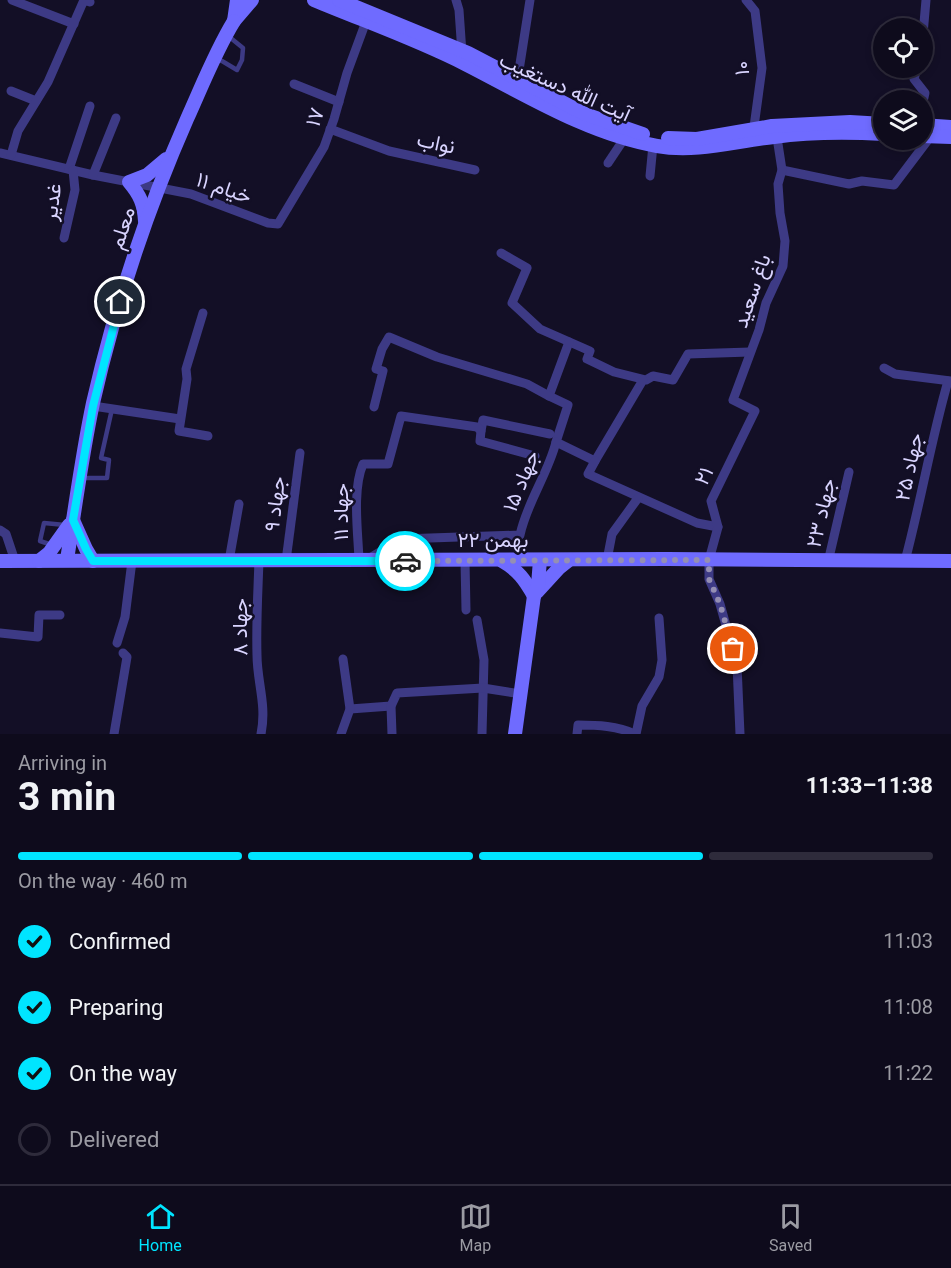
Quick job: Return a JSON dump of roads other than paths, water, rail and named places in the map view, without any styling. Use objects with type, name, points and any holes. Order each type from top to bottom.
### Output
[{"type":"main road","points":[[234,21],[237,0]]},
{"type":"main road","points":[[234,21],[252,0]]},
{"type":"main road","name":"آیت الله دستغیب","points":[[314,0],[345,4],[368,17],[461,56],[578,121],[624,139],[653,145],[689,148],[753,134]]},
{"type":"main road","name":"معلم","points":[[64,560],[93,406],[107,346],[158,188],[213,60],[234,21]]},
{"type":"main road","name":"آیت الله دستغیب","points":[[516,85],[594,117],[653,137],[697,139],[850,122],[873,123]]},
{"type":"main road","points":[[933,130],[951,127]]},
{"type":"main road","name":"آیت الله دستغیب","points":[[776,131],[873,133]]},
{"type":"main road","points":[[933,134],[951,137]]},
{"type":"main road","points":[[145,226],[144,204],[129,182],[156,170],[172,153]]},
{"type":"main road","points":[[39,561],[55,546],[71,523],[93,561]]},
{"type":"main road","points":[[515,734],[534,596],[532,588],[536,560]]},
{"type":"main road","points":[[534,596],[548,579],[569,560]]},
{"type":"main road","name":"۲۲ بهمن","points":[[0,561],[951,561]]},
{"type":"main road","points":[[502,561],[522,575],[534,596]]},
{"type":"street","points":[[12,0],[74,24]]},
{"type":"street","points":[[10,155],[18,131],[48,82],[84,0],[90,2]]},
{"type":"street","points":[[456,0],[459,10],[461,56]]},
{"type":"street","points":[[516,85],[530,0]]},
{"type":"street","name":"۱۰","points":[[746,0],[755,11],[762,68],[753,134]]},
{"type":"street","points":[[924,18],[926,0]]},
{"type":"street","name":"۱۷","points":[[278,224],[324,147],[347,73],[368,17]]},
{"type":"street","points":[[294,84],[339,102]]},
{"type":"street","points":[[11,91],[36,101]]},
{"type":"street","name":"غدیر","points":[[64,238],[75,190],[71,169],[90,106]]},
{"type":"street","points":[[93,175],[116,118]]},
{"type":"street","name":"نواب","points":[[330,129],[389,151],[475,170]]},
{"type":"street","name":"باغ سعید","points":[[755,411],[733,400],[759,330],[766,303],[783,266],[784,241],[778,184],[782,170],[776,131]]},
{"type":"street","points":[[608,163],[624,139]]},
{"type":"street","points":[[650,176],[653,145]]},
{"type":"street","points":[[782,170],[849,184],[862,181],[894,185],[914,150]]},
{"type":"street","name":"خیام ۱۱","points":[[0,153],[93,175],[191,194],[268,223],[278,224]]},
{"type":"street","points":[[501,253],[527,268],[512,303],[540,329],[590,351],[587,359],[614,372],[643,380],[653,376],[673,380],[688,354],[750,352]]},
{"type":"street","points":[[203,313],[186,369],[187,379],[179,431],[208,436]]},
{"type":"street","points":[[374,407],[383,371],[376,369],[382,349],[389,338],[437,357],[526,384],[549,396],[569,342]]},
{"type":"street","points":[[884,368],[895,374],[950,381]]},
{"type":"street","points":[[643,380],[588,474],[697,523],[718,527]]},
{"type":"street","name":"جهاد ۲۵","points":[[905,561],[918,512],[934,433],[950,381]]},
{"type":"street","name":"جهاد ۱۵","points":[[362,560],[401,539],[520,535],[529,506],[552,457],[553,438],[568,405],[549,396]]},
{"type":"street","points":[[93,406],[180,419]]},
{"type":"street","name":"۲۱","points":[[709,560],[718,527],[711,501],[755,411]]},
{"type":"street","name":"جهاد ۱۱","points":[[362,560],[357,499],[359,473],[363,464],[388,464],[401,416],[477,427],[481,431]]},
{"type":"street","points":[[535,456],[480,441],[483,420],[553,438],[595,461]]},
{"type":"street","name":"جهاد ۹","points":[[286,561],[300,453]]},
{"type":"street","name":"جهاد ۲۳","points":[[828,562],[849,472]]},
{"type":"street","points":[[607,561],[612,534],[638,498]]},
{"type":"street","points":[[229,561],[239,504]]},
{"type":"street","points":[[0,530],[8,538],[15,561]]},
{"type":"street","name":"جهاد ۸","points":[[259,560],[256,656],[262,693],[261,734]]},
{"type":"street","points":[[709,560],[709,579],[720,604],[737,665],[740,734]]},
{"type":"street","points":[[117,643],[125,617],[132,561]]},
{"type":"street","points":[[465,561],[466,610]]},
{"type":"street","points":[[0,633],[38,637],[39,615],[60,615]]},
{"type":"street","points":[[577,734],[578,725],[598,725],[623,729],[635,734],[642,706],[659,677],[662,660],[659,618]]},
{"type":"street","points":[[477,620],[484,660],[482,734]]},
{"type":"street","points":[[114,734],[127,657],[123,653]]},
{"type":"street","points":[[340,734],[350,710],[343,659]]},
{"type":"street","points":[[392,734],[391,706],[397,693],[483,688],[521,694]]},
{"type":"street","points":[[350,710],[391,706]]},
{"type":"lane","points":[[213,60],[222,61],[237,70],[242,60],[243,48],[226,35]]},
{"type":"lane","points":[[80,478],[107,478],[109,460],[102,458],[112,409]]},
{"type":"lane","points":[[55,546],[40,541],[44,523],[71,523]]}]
